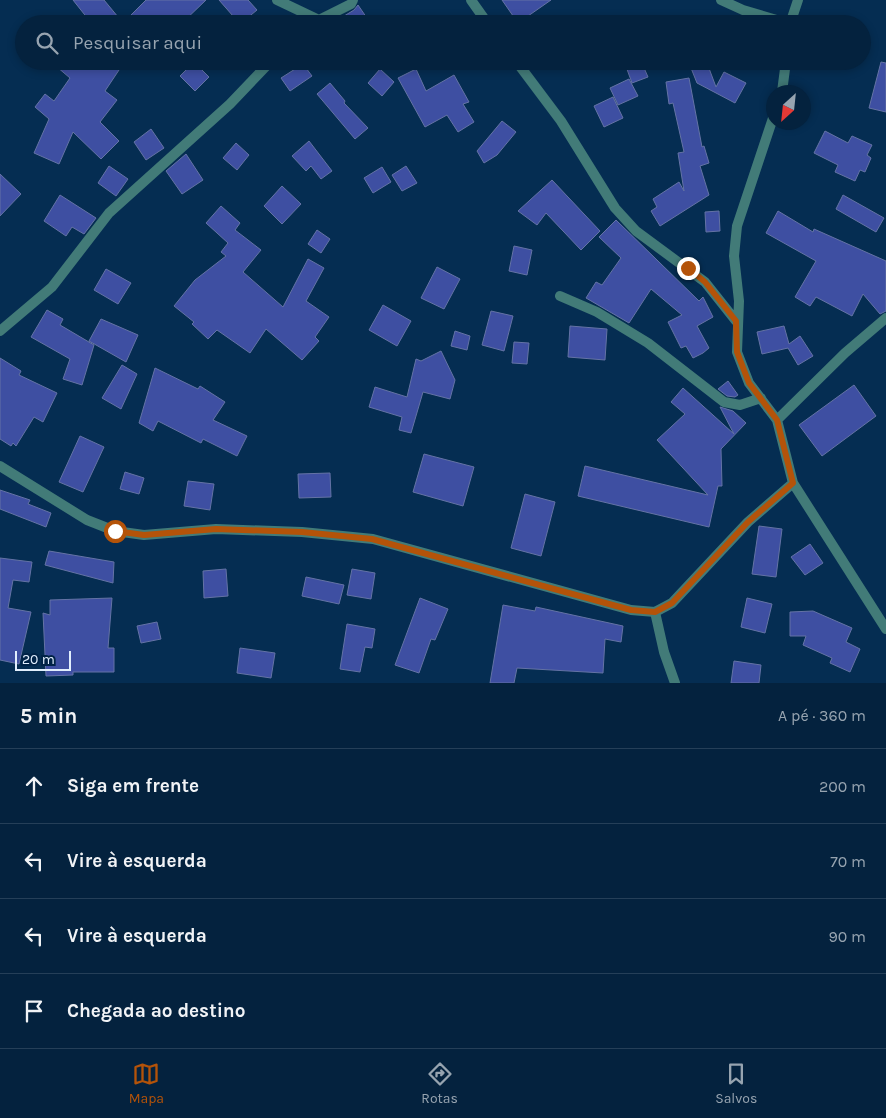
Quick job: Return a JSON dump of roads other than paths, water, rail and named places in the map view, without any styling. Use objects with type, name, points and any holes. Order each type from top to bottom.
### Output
[{"type":"street","points":[[277,0],[304,15]]},
{"type":"street","points":[[330,15],[351,4],[354,0]]},
{"type":"street","points":[[471,0],[482,15]]},
{"type":"street","points":[[721,0],[742,10],[759,15]]},
{"type":"street","points":[[793,15],[798,0]]},
{"type":"street","points":[[0,331],[52,287],[108,213],[230,104],[262,70]]},
{"type":"street","points":[[523,70],[561,121],[615,208],[636,231],[705,282],[736,321]]},
{"type":"street","points":[[783,85],[785,70]]},
{"type":"street","points":[[769,130],[737,226],[734,256],[739,301],[736,321],[737,352],[749,383],[777,420],[793,483],[886,629]]},
{"type":"street","points":[[560,296],[597,312],[648,343],[724,402],[740,405],[761,398]]},
{"type":"street","points":[[777,420],[845,352],[886,318]]},
{"type":"street","points":[[0,466],[87,520],[115,531],[144,535],[225,529],[302,532],[372,539],[631,610],[655,612],[672,603],[748,522],[793,483]]},
{"type":"street","points":[[655,612],[664,652],[674,683]]}]
